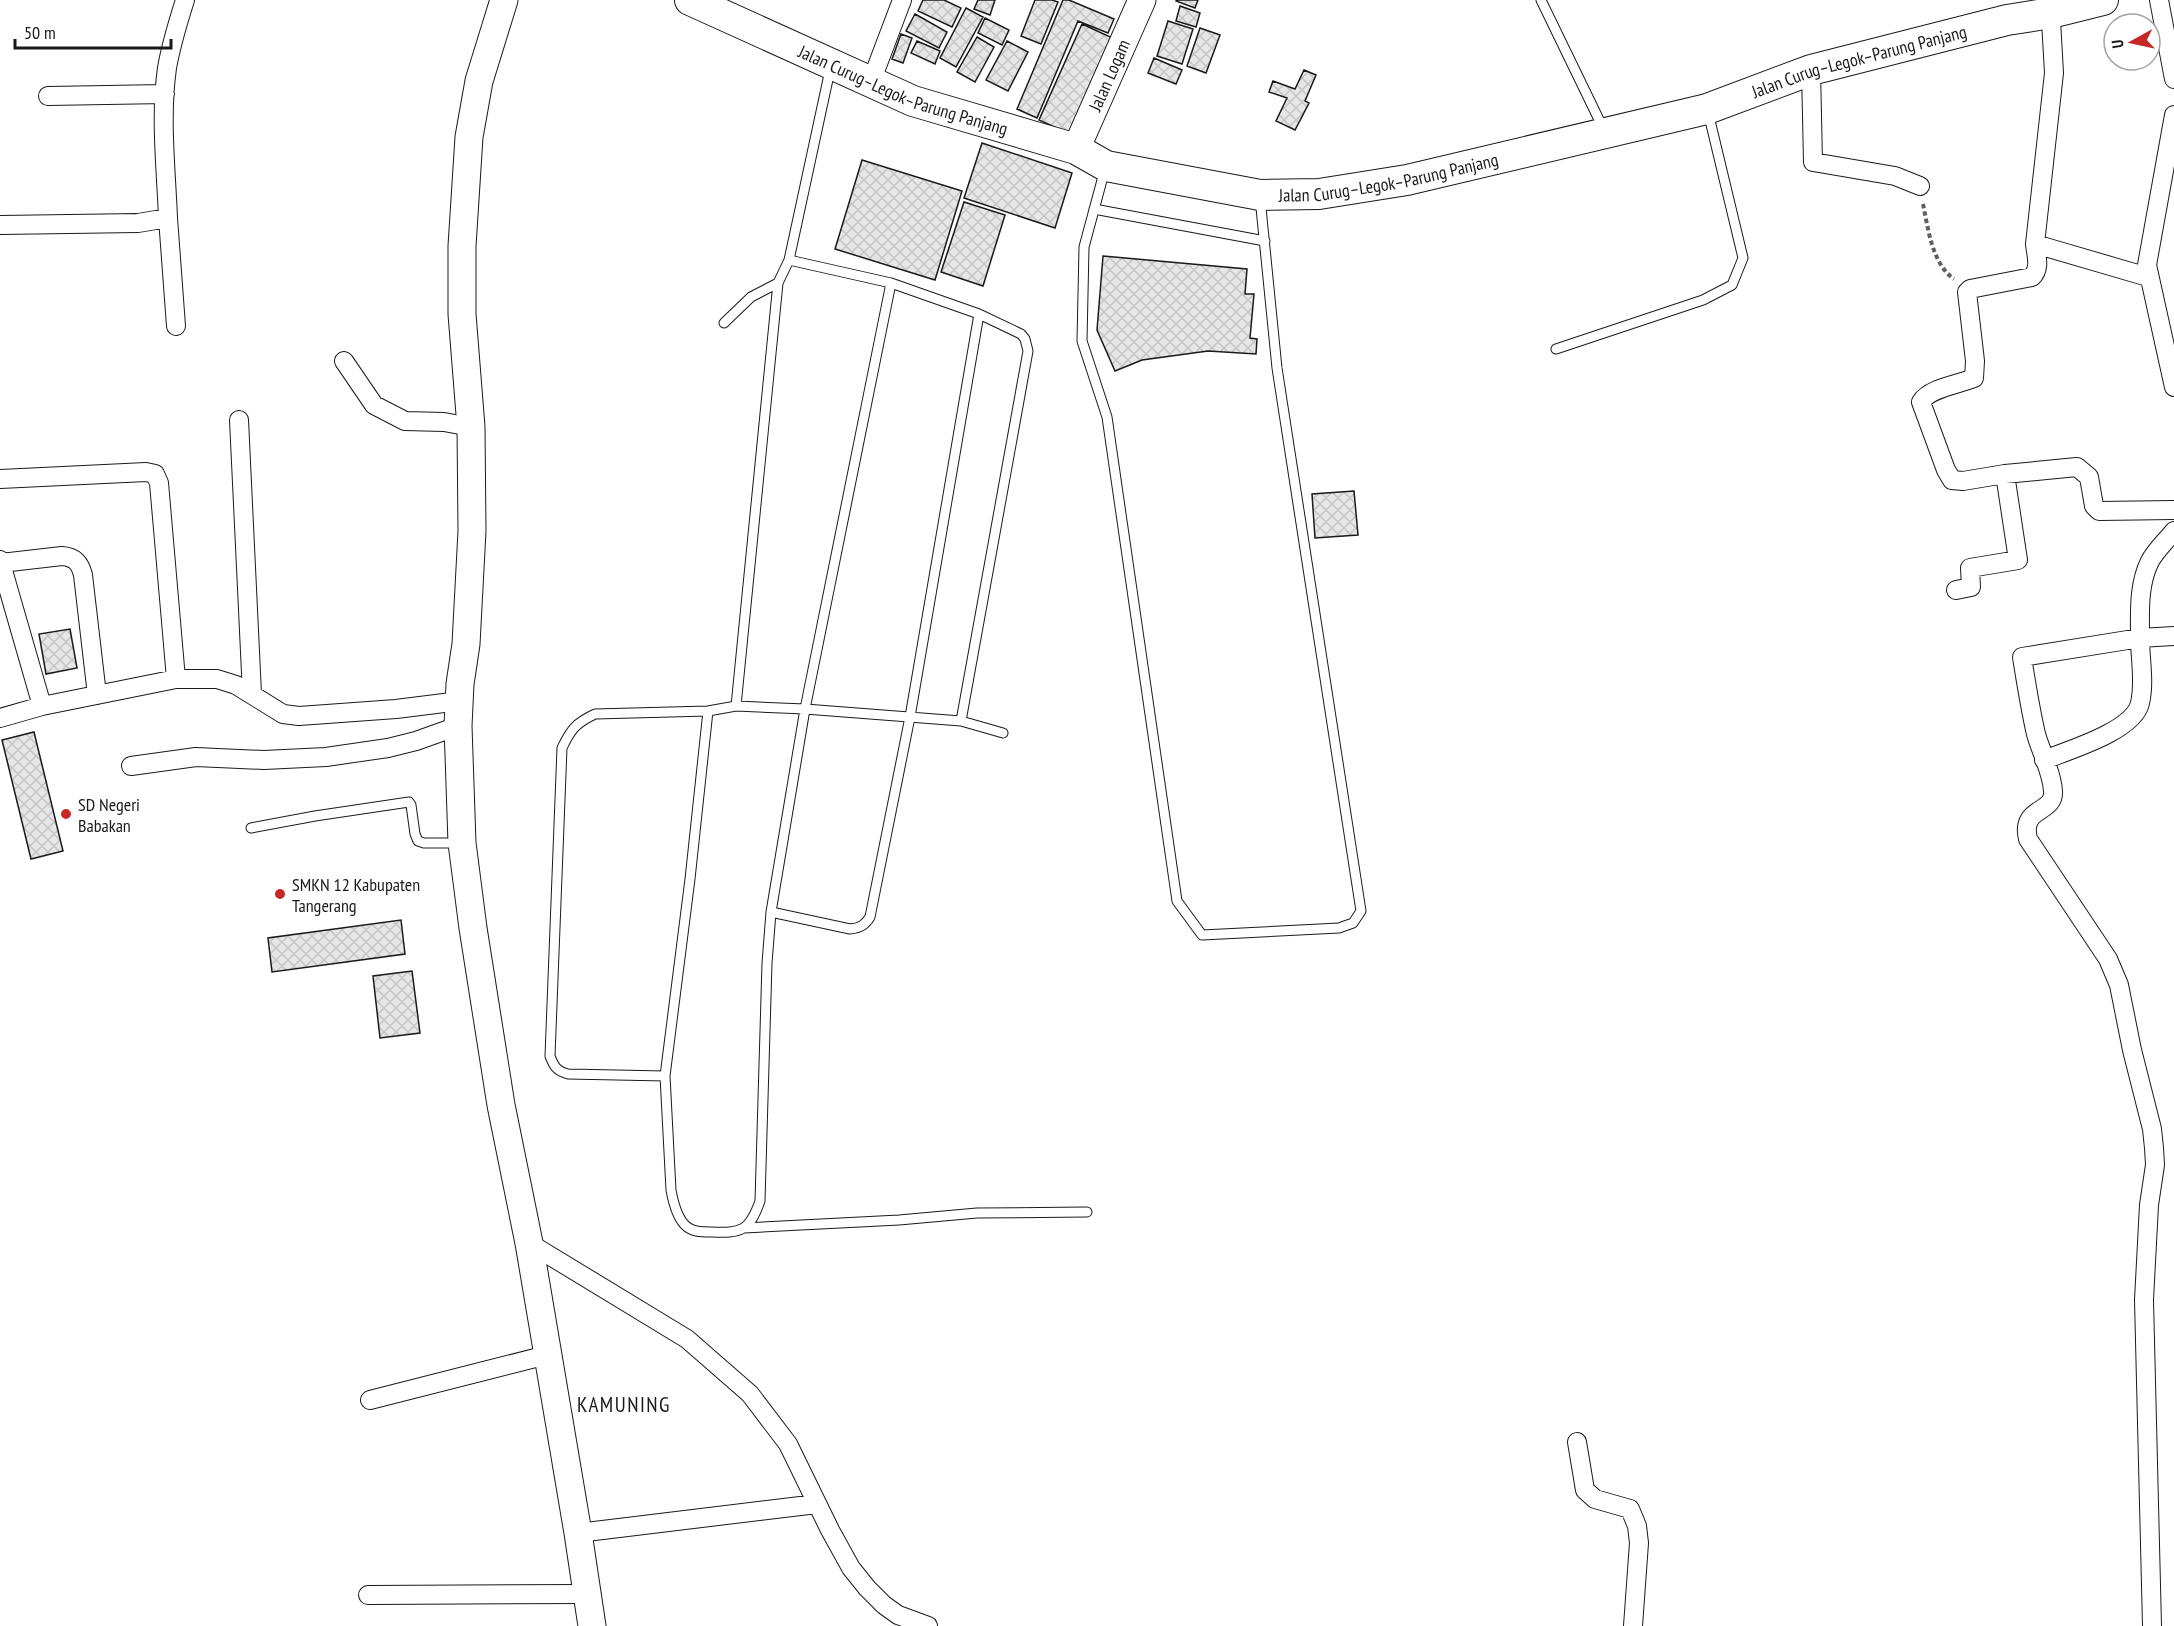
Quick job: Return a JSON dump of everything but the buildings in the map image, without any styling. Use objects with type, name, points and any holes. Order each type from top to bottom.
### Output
[{"type":"main road","name":"Jalan Curug–Legok–Parung Panjang","points":[[700,2],[913,101],[1076,149],[1106,166],[1260,195],[1319,194],[1407,180],[1606,134],[1707,109],[1811,70],[2007,20],[2051,6],[2093,1]]},
{"type":"street","points":[[176,326],[164,119],[167,69],[185,0]]},
{"type":"street","points":[[504,0],[479,81],[469,137],[462,246],[462,314],[471,427],[472,531],[466,644],[459,713],[462,843],[500,1097],[529,1243],[592,1626]]},
{"type":"street","points":[[871,82],[902,0]]},
{"type":"street","name":"Jalan Logam","points":[[1076,149],[1142,0]]},
{"type":"street","points":[[2159,0],[2174,80]]},
{"type":"street","points":[[2051,6],[2054,73],[2035,244],[2038,265],[2032,277],[1970,289],[1966,292],[1976,361],[1974,378],[1926,396],[1921,402],[1946,470],[1952,480],[1963,482],[2005,474],[2077,467],[2089,477],[2094,506],[2099,511],[2174,510]]},
{"type":"street","points":[[1811,70],[1813,162],[1895,176],[1920,186]]},
{"type":"street","points":[[48,96],[165,94]]},
{"type":"street","points":[[2174,114],[2147,265],[2148,278],[2174,387]]},
{"type":"street","points":[[0,225],[138,223],[168,218]]},
{"type":"street","points":[[2035,244],[2148,278]]},
{"type":"street","points":[[344,361],[375,405],[405,421],[444,422],[471,427]]},
{"type":"street","points":[[239,420],[252,694]]},
{"type":"street","points":[[0,479],[146,472],[155,474],[159,483],[176,679]]},
{"type":"street","points":[[1956,590],[1971,587],[1970,568],[2018,560],[2005,474]]},
{"type":"street","points":[[2044,760],[2119,728],[2133,717],[2140,702],[2141,597],[2146,572],[2150,560],[2174,531]]},
{"type":"street","points":[[42,706],[0,561],[62,556],[71,557],[80,566],[97,695]]},
{"type":"street","points":[[2152,1626],[2144,1300],[2149,1205],[2155,1165],[2152,1129],[2115,973],[2028,839],[2027,833],[2033,814],[2047,806],[2053,798],[2052,782],[2030,707],[2022,657],[2140,638],[2174,636]]},
{"type":"street","points":[[0,718],[42,706],[176,679],[217,679],[236,685],[283,714],[299,716],[396,709],[459,713]]},
{"type":"street","points":[[131,766],[196,757],[264,760],[326,757],[388,748],[416,741],[459,713]]},
{"type":"street","points":[[529,1243],[687,1338],[750,1394],[788,1444],[851,1568],[884,1605],[898,1615],[928,1626]]},
{"type":"street","points":[[370,1401],[547,1355]]},
{"type":"street","points":[[1577,1442],[1585,1490],[1596,1499],[1630,1509],[1637,1526],[1639,1543],[1633,1626]]},
{"type":"street","points":[[578,1533],[817,1504]]},
{"type":"street","points":[[368,1594],[587,1594]]},
{"type":"lane","points":[[1541,0],[1606,134]]},
{"type":"lane","points":[[736,706],[778,283],[789,260],[831,64]]},
{"type":"lane","points":[[1556,349],[1703,300],[1732,285],[1743,258],[1707,109]]},
{"type":"lane","points":[[1106,166],[1084,247],[1083,341],[1107,417],[1178,901],[1202,935],[1339,928],[1353,923],[1361,911],[1276,368],[1260,195]]},
{"type":"lane","points":[[1094,209],[1264,241]]},
{"type":"lane","points":[[789,260],[891,283],[979,314],[1021,334],[1028,345],[961,721]]},
{"type":"lane","points":[[724,323],[751,297],[778,283]]},
{"type":"lane","points":[[708,711],[665,1076],[671,1190],[678,1214],[685,1226],[696,1232],[736,1233],[751,1221],[760,1201],[767,963],[771,912],[805,709],[891,283]]},
{"type":"lane","points":[[771,912],[850,929],[865,924],[870,917],[910,717],[979,314]]},
{"type":"lane","points":[[665,1076],[568,1074],[559,1072],[553,1066],[550,1056],[562,748],[569,732],[579,721],[595,714],[708,711],[736,706],[961,721],[1003,733]]},
{"type":"lane","points":[[251,828],[409,802],[418,841],[462,843]]},
{"type":"lane","points":[[744,1228],[899,1220],[977,1213],[1087,1212]]},
{"type":"path","points":[[1920,186],[1931,239],[1943,268],[1949,275],[1970,289]]},
{"type":"place","name":"SD Negeri Babakan","points":[[66,814]]},
{"type":"place","name":"SMKN 12 Kabupaten Tangerang","points":[[280,894]]},
{"type":"district","name":"KAMUNING","points":[[624,1404]]}]
